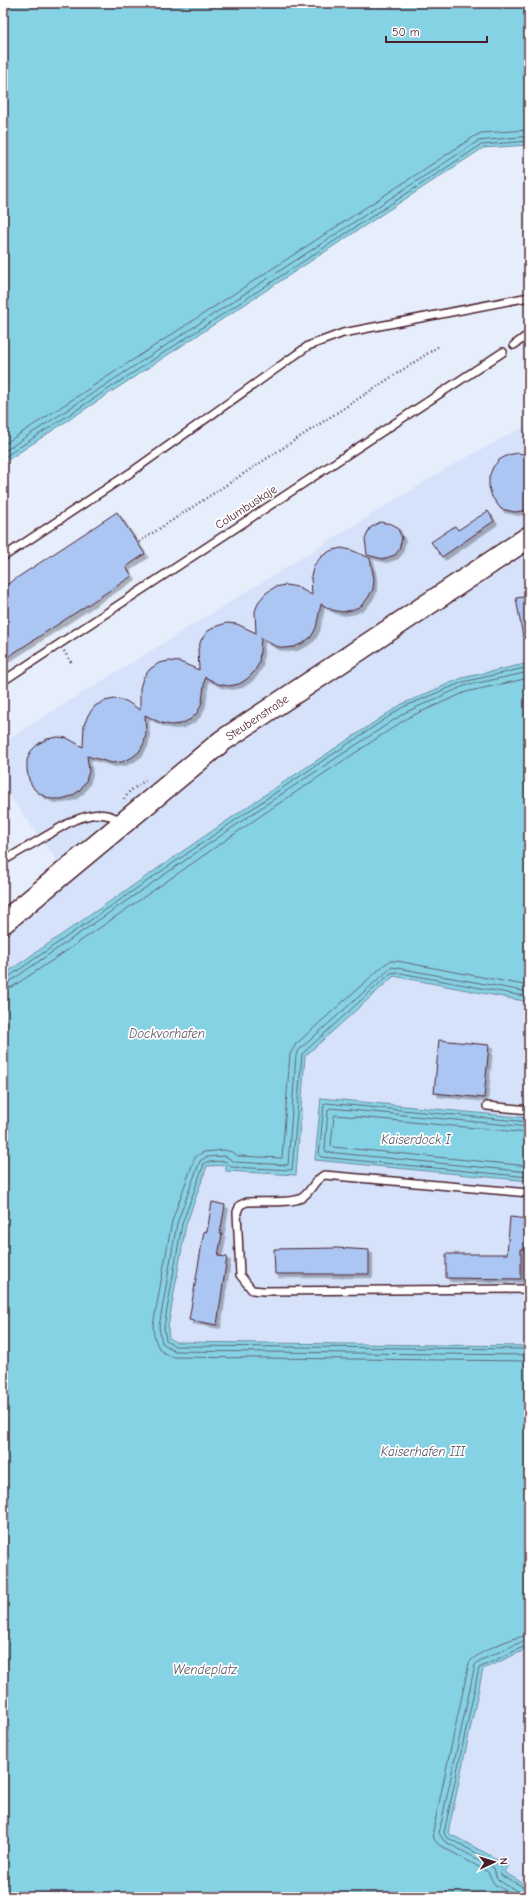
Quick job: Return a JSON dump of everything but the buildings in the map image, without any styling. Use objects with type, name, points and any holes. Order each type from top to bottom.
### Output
[{"type":"street","name":"Steubenstraße","points":[[6,918],[124,824],[222,741],[529,537]]},
{"type":"lane","points":[[3,557],[130,474],[308,346],[343,333],[529,297]]},
{"type":"lane","points":[[514,345],[529,334]]},
{"type":"lane","name":"Columbuskaje","points":[[3,682],[503,352]]},
{"type":"lane","points":[[3,862],[70,822],[82,817],[104,814],[112,816],[124,824]]},
{"type":"lane","points":[[487,1106],[529,1110]]},
{"type":"lane","points":[[529,1194],[324,1175],[315,1180],[311,1190],[301,1199],[248,1202],[240,1205],[237,1212],[240,1275],[252,1290],[529,1289]]},
{"type":"path","points":[[139,542],[439,346]]},
{"type":"shaded area","points":[[529,424],[529,663],[462,678],[3,975],[3,920],[63,869],[3,787],[3,742],[444,470]]},
{"type":"shaded area","points":[[394,975],[529,1002],[529,1346],[175,1342],[169,1338],[168,1327],[186,1225],[207,1166],[226,1165],[226,1170],[305,1056]]},
{"type":"shaded area","points":[[525,1650],[529,1656],[529,1887],[504,1872],[508,1866],[448,1833],[483,1669]]},
{"type":"water","points":[[3,3],[529,3],[529,145],[483,148],[3,463]]},
{"type":"water","points":[[529,663],[529,1002],[394,976],[305,1056],[296,1175],[226,1171],[226,1165],[207,1166],[186,1225],[168,1327],[169,1338],[175,1342],[529,1346],[529,1656],[525,1650],[483,1669],[448,1833],[508,1865],[504,1872],[529,1887],[529,1897],[3,1897],[3,975],[263,796],[402,704],[462,678]]},
{"type":"water","name":"Kaiserdock I","points":[[321,1098],[529,1118],[529,1181],[315,1160]]},
{"type":"water label","name":"Dockvorhafen","points":[[167,1033]]},
{"type":"water label","name":"Kaiserhafen III","points":[[423,1451]]},
{"type":"water label","name":"Wendeplatz","points":[[205,1669]]}]
